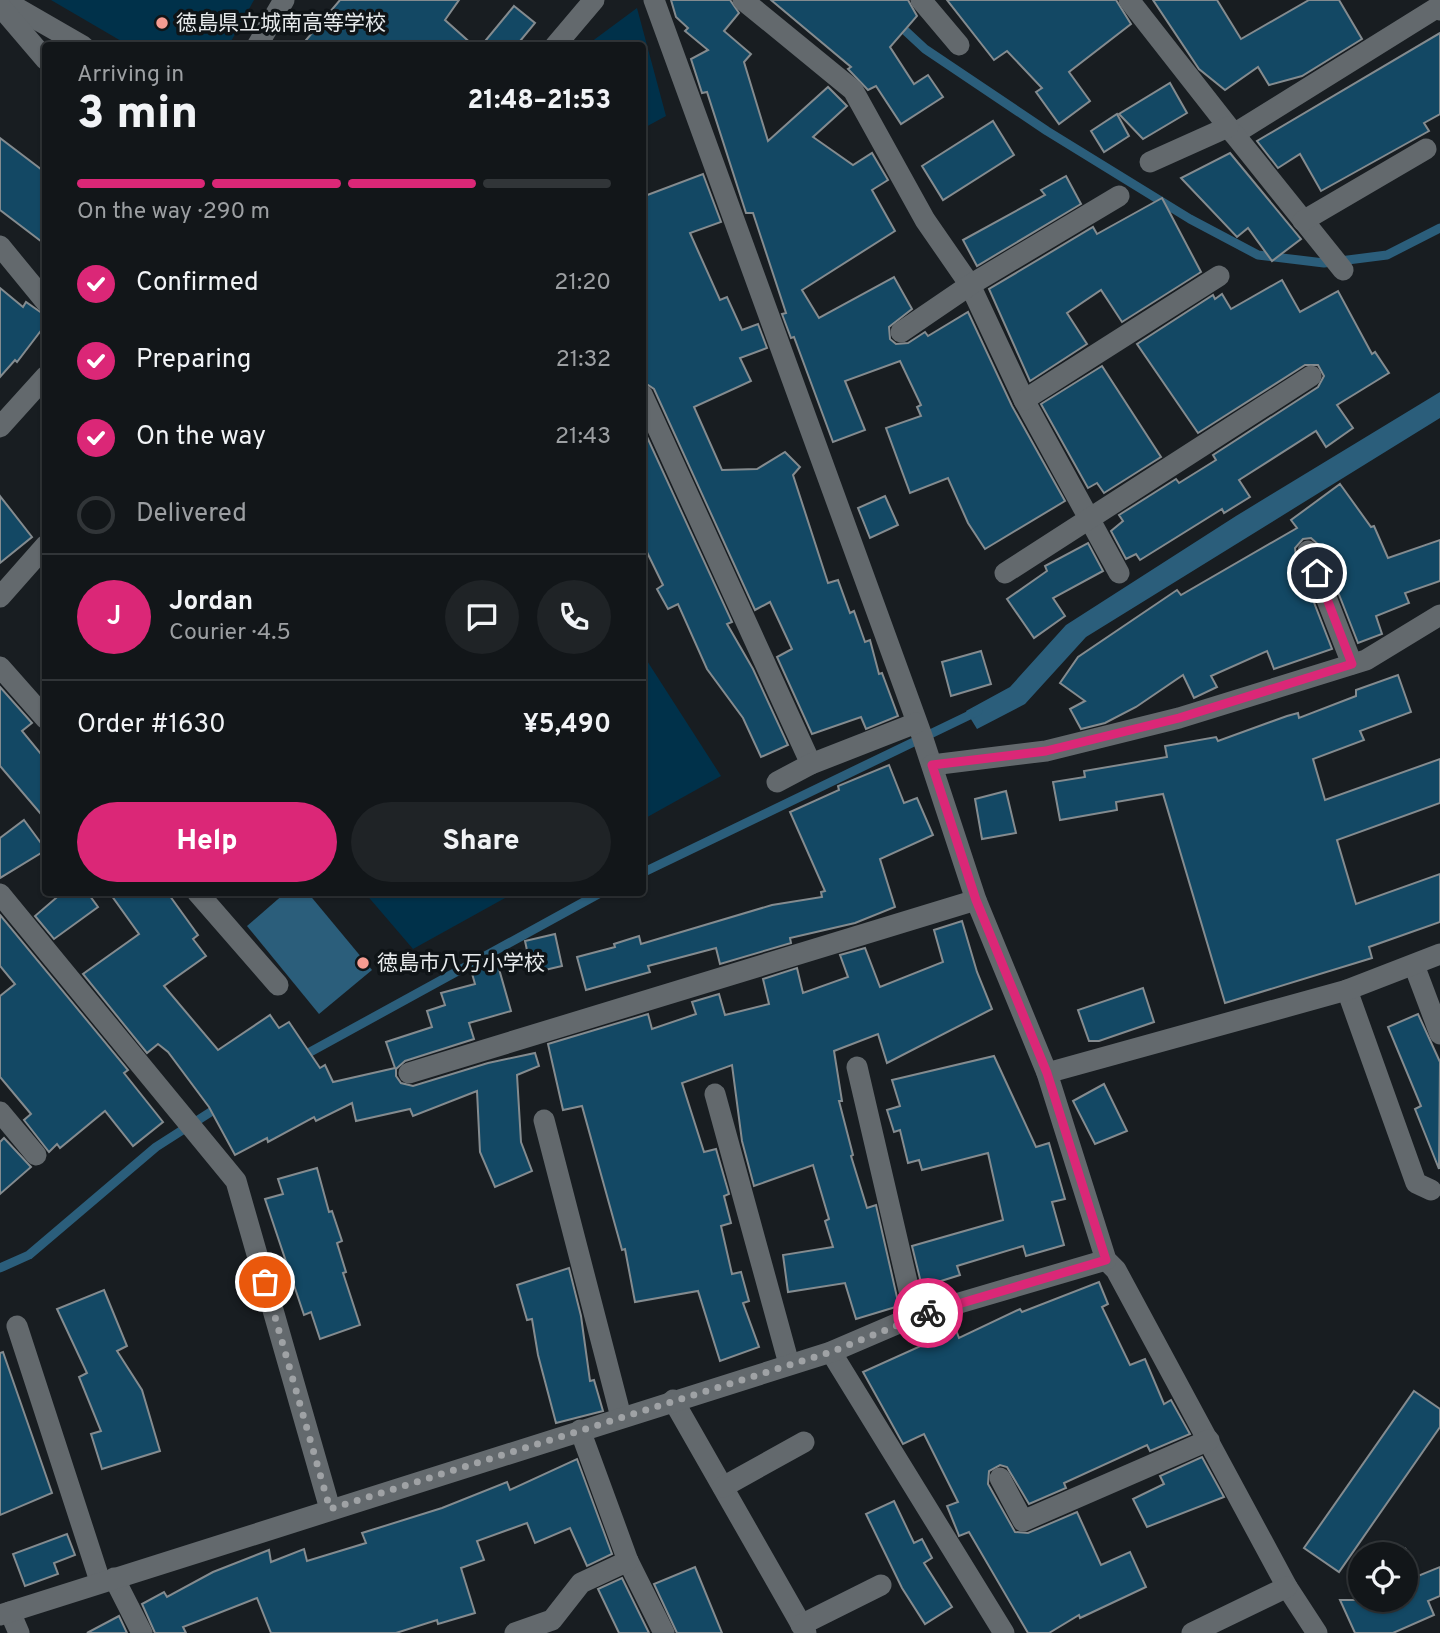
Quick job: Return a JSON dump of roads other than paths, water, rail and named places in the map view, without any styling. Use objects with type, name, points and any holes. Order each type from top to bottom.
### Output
[{"type":"street","points":[[3,0],[76,42]]},
{"type":"street","points":[[259,42],[284,0]]},
{"type":"street","points":[[558,42],[594,0]]},
{"type":"street","points":[[654,0],[932,765],[976,900],[1047,1073],[1106,1260],[1116,1270],[1287,1587],[1317,1633]]},
{"type":"street","points":[[743,0],[853,90],[925,220],[970,285],[1024,400],[1119,573]]},
{"type":"street","points":[[920,0],[959,45]]},
{"type":"street","points":[[1129,0],[1343,270]]},
{"type":"street","points":[[0,6],[42,55]]},
{"type":"street","points":[[1150,162],[1231,130],[1438,7],[1440,10]]},
{"type":"street","points":[[1303,221],[1426,149]]},
{"type":"street","points":[[901,332],[970,285],[1119,196]]},
{"type":"street","points":[[0,246],[42,297]]},
{"type":"street","points":[[1024,400],[1219,276]]},
{"type":"street","points":[[1005,573],[1311,376]]},
{"type":"street","points":[[0,427],[42,380]]},
{"type":"street","points":[[646,403],[811,764]]},
{"type":"street","points":[[0,597],[42,550]]},
{"type":"street","points":[[1308,551],[1352,664]]},
{"type":"street","points":[[932,765],[1046,751],[1179,718],[1366,660],[1440,615]]},
{"type":"street","points":[[0,667],[42,714]]},
{"type":"street","points":[[777,782],[811,764],[916,723]]},
{"type":"street","points":[[0,894],[236,1181],[330,1509]]},
{"type":"street","points":[[200,896],[278,985]]},
{"type":"street","points":[[409,1073],[976,900]]},
{"type":"street","points":[[1047,1073],[1347,990],[1440,954]]},
{"type":"street","points":[[1414,965],[1440,1034]]},
{"type":"street","points":[[1347,990],[1416,1183],[1431,1190]]},
{"type":"street","points":[[857,1067],[915,1317]]},
{"type":"street","points":[[715,1094],[789,1364]]},
{"type":"street","points":[[0,1112],[36,1155]]},
{"type":"street","points":[[544,1120],[621,1417]]},
{"type":"street","points":[[19,1633],[5,1614],[831,1352],[915,1317],[1106,1260]]},
{"type":"street","points":[[17,1326],[107,1580],[142,1633]]},
{"type":"street","points":[[831,1352],[1004,1633]]},
{"type":"street","points":[[673,1400],[803,1629],[881,1585]]},
{"type":"street","points":[[580,1430],[628,1561],[664,1633]]},
{"type":"street","points":[[1000,1478],[1023,1521],[1209,1440]]},
{"type":"street","points":[[723,1488],[804,1442]]},
{"type":"street","points":[[515,1633],[552,1620],[580,1583],[628,1561]]},
{"type":"street","points":[[1192,1633],[1287,1587]]},
{"type":"waterway","points":[[897,23],[925,49],[1047,131],[1190,219],[1258,255],[1324,263],[1387,255],[1440,228]]},
{"type":"waterway","points":[[646,871],[978,711]]},
{"type":"waterway","points":[[301,1057],[595,896]]},
{"type":"waterway","points":[[0,1268],[29,1255],[156,1147],[220,1106]]},
{"type":"place","name":"徳島県立城南高等学校","points":[[162,23]]},
{"type":"place","name":"徳島市八万小学校","points":[[363,963]]}]
